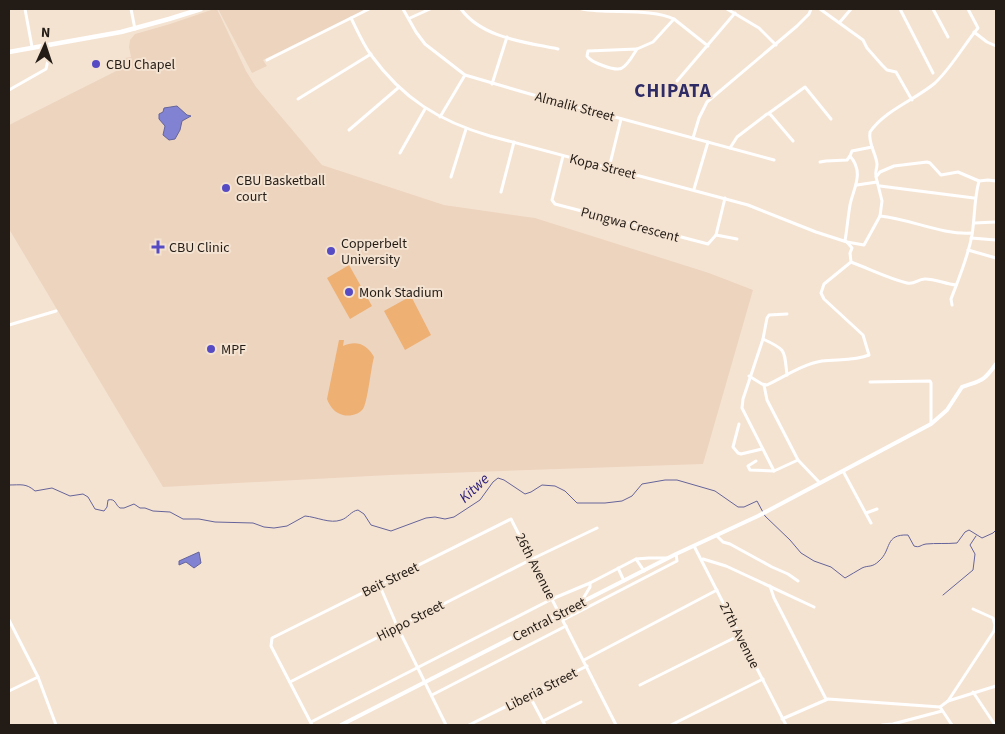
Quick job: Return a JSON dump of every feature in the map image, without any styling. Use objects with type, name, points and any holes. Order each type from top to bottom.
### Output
[{"type":"main road","points":[[9,52],[135,29],[201,9]]},
{"type":"street","points":[[25,9],[32,47]]},
{"type":"street","points":[[131,9],[135,29]]},
{"type":"street","points":[[267,60],[369,9]]},
{"type":"street","name":"Almalik Street","points":[[403,9],[410,18],[416,32],[426,44],[465,75],[492,84],[774,160]]},
{"type":"street","points":[[410,18],[430,9]]},
{"type":"street","points":[[461,9],[476,24],[507,38],[558,49]]},
{"type":"street","points":[[582,9],[595,11],[640,11],[662,14],[674,19],[708,46]]},
{"type":"street","points":[[727,9],[759,28],[776,45]]},
{"type":"street","points":[[693,138],[699,118],[708,102],[798,26],[811,9]]},
{"type":"street","points":[[820,9],[826,10],[863,40],[867,48],[882,65],[888,70],[896,72],[912,100]]},
{"type":"street","points":[[840,22],[851,9]]},
{"type":"street","points":[[900,9],[933,72]]},
{"type":"street","points":[[933,9],[948,37]]},
{"type":"street","points":[[846,242],[864,245],[880,216],[882,201],[880,186],[876,177],[877,164],[870,134],[874,127],[936,82],[946,72],[978,28],[968,9]]},
{"type":"street","points":[[677,81],[735,13]]},
{"type":"street","name":"Kopa Street","points":[[351,18],[371,54],[398,88],[425,109],[466,129],[725,198],[760,209],[800,226],[846,242]]},
{"type":"street","points":[[637,49],[623,68],[618,69],[593,62],[587,56],[588,51],[637,49],[653,42],[674,19]]},
{"type":"street","points":[[974,32],[996,46]]},
{"type":"street","points":[[492,84],[507,38]]},
{"type":"street","points":[[9,90],[46,69],[48,60],[45,45]]},
{"type":"street","points":[[298,100],[371,54]]},
{"type":"street","points":[[440,117],[465,75]]},
{"type":"street","points":[[730,148],[738,137],[805,87],[831,119]]},
{"type":"street","points":[[349,130],[398,88]]},
{"type":"street","points":[[400,154],[425,109]]},
{"type":"street","points":[[769,114],[793,142]]},
{"type":"street","points":[[609,168],[621,119]]},
{"type":"street","points":[[451,176],[466,129]]},
{"type":"street","points":[[501,192],[514,142]]},
{"type":"street","points":[[694,190],[708,142]]},
{"type":"street","points":[[820,162],[826,160],[847,160],[852,151],[872,147]]},
{"type":"street","name":"Pungwa Crescent","points":[[563,156],[552,200],[555,204],[704,244],[711,242],[716,235]]},
{"type":"street","points":[[846,242],[851,199],[857,185],[856,169],[850,156]]},
{"type":"street","points":[[876,177],[880,172],[894,166],[927,162],[941,175],[958,172],[979,181],[996,181]]},
{"type":"street","points":[[952,305],[951,299],[971,238],[974,223],[974,198],[979,181]]},
{"type":"street","points":[[857,185],[877,182]]},
{"type":"street","points":[[880,186],[974,198]]},
{"type":"street","points":[[725,198],[716,235],[737,239]]},
{"type":"street","points":[[880,216],[896,218],[953,233],[972,233]]},
{"type":"street","points":[[974,223],[996,222]]},
{"type":"street","points":[[971,238],[996,240]]},
{"type":"street","points":[[846,242],[852,248],[850,253],[851,262]]},
{"type":"street","points":[[968,250],[996,258]]},
{"type":"street","points":[[851,262],[882,276],[914,284],[924,278],[956,285]]},
{"type":"street","points":[[764,385],[821,361],[854,357],[862,358],[869,355],[863,334],[821,293],[824,284],[851,262]]},
{"type":"street","points":[[9,325],[56,311]]},
{"type":"street","points":[[774,471],[742,408],[750,376],[763,339],[765,322],[769,315],[787,314]]},
{"type":"street","points":[[763,339],[781,347],[784,353],[787,375]]},
{"type":"street","name":"Central Street","points":[[340,725],[676,554],[758,516],[931,424],[947,410],[962,386],[981,381],[996,364]]},
{"type":"street","points":[[750,376],[764,385],[767,400],[798,460],[820,482]]},
{"type":"street","points":[[870,382],[930,381],[931,424]]},
{"type":"street","points":[[739,424],[734,449],[741,454],[762,449]]},
{"type":"street","points":[[756,461],[748,466],[750,470],[767,472],[774,471],[798,460]]},
{"type":"street","points":[[843,470],[871,523]]},
{"type":"street","points":[[866,513],[877,509]]},
{"type":"street","name":"26th Avenue","points":[[511,519],[616,725]]},
{"type":"street","name":"Beit Street","points":[[290,682],[271,646],[271,640],[275,636],[511,519]]},
{"type":"street","name":"Hippo Street","points":[[290,682],[397,626],[597,528]]},
{"type":"street","points":[[716,535],[723,542],[788,574],[798,581]]},
{"type":"street","name":"27th Avenue","points":[[694,546],[786,725]]},
{"type":"street","points":[[563,620],[676,561],[676,554]]},
{"type":"street","points":[[290,682],[311,724],[418,667],[636,559],[668,558]]},
{"type":"street","points":[[636,559],[644,571]]},
{"type":"street","points":[[702,559],[726,566],[814,607]]},
{"type":"street","points":[[618,568],[624,581]]},
{"type":"street","points":[[580,603],[590,587],[590,583]]},
{"type":"street","points":[[379,584],[397,626],[446,725]]},
{"type":"street","points":[[770,586],[774,598],[826,699]]},
{"type":"street","points":[[584,660],[717,590]]},
{"type":"street","points":[[948,701],[994,631],[993,618],[973,608]]},
{"type":"street","points":[[9,620],[38,677],[56,725]]},
{"type":"street","points":[[432,695],[566,626]]},
{"type":"street","points":[[640,685],[740,635]]},
{"type":"street","name":"Liberia Street","points":[[469,725],[587,666]]},
{"type":"street","points":[[9,691],[38,677]]},
{"type":"street","points":[[671,725],[763,679]]},
{"type":"street","points":[[782,719],[826,699],[940,707],[948,701],[996,686]]},
{"type":"street","points":[[973,692],[995,725]]},
{"type":"street","points":[[529,695],[545,725]]},
{"type":"street","points":[[543,721],[581,702]]},
{"type":"street","points":[[940,707],[952,725]]},
{"type":"street","points":[[882,725],[893,725],[942,711]]},
{"type":"shaded area","name":"Copperbelt University","points":[[217,9],[246,71],[256,87],[322,165],[444,205],[535,218],[709,273],[753,290],[703,464],[390,475],[163,487],[9,229],[9,125],[124,67],[124,58],[131,57],[130,40],[135,34]]},
{"type":"shaded area","points":[[218,9],[367,9],[263,60],[267,66],[252,73]]},
{"type":"shaded area","name":"Monk Stadium","points":[[349,265],[372,306],[350,319],[327,278]]},
{"type":"shaded area","points":[[411,296],[431,335],[405,350],[384,311]]},
{"type":"shaded area","points":[[339,340],[344,340],[343,346],[352,343],[361,344],[374,357],[364,407],[358,413],[346,416],[335,411],[327,399]]},
{"type":"water","points":[[177,106],[187,115],[191,116],[182,121],[175,139],[169,140],[163,135],[165,126],[159,119],[159,114],[163,112],[164,108]]},
{"type":"water","points":[[199,552],[201,563],[194,568],[186,562],[179,565],[179,561]]},
{"type":"waterway","name":"Kitwe","points":[[9,485],[26,486],[35,491],[52,488],[70,496],[83,494],[88,497],[95,509],[104,511],[108,500],[111,500],[120,508],[134,504],[140,508],[153,511],[170,512],[183,519],[253,523],[274,528],[287,526],[305,516],[337,521],[358,510],[364,514],[371,525],[391,531],[426,518],[445,519],[454,517],[480,500],[498,478],[525,494],[542,485],[555,486],[565,491],[577,503],[622,501],[632,496],[642,484],[677,480],[715,491],[738,507],[744,507],[757,501],[765,516],[801,553],[814,561],[831,567],[845,578],[862,568],[877,563],[883,557],[892,540],[900,535],[908,535],[914,546],[918,547],[926,544],[957,543],[965,532],[969,530],[982,538],[996,530]]},
{"type":"waterway","points":[[943,595],[973,570],[975,554],[970,545],[976,536]]},
{"type":"place","name":"CBU Chapel","points":[[96,64]]},
{"type":"place","name":"CBU Basketball court","points":[[226,188]]},
{"type":"place","name":"CBU Clinic","points":[[158,247]]},
{"type":"place","name":"Copperbelt University","points":[[331,251]]},
{"type":"place","name":"Monk Stadium","points":[[349,292]]},
{"type":"place","name":"MPF","points":[[211,349]]},
{"type":"district","name":"CHIPATA","points":[[673,90]]}]
